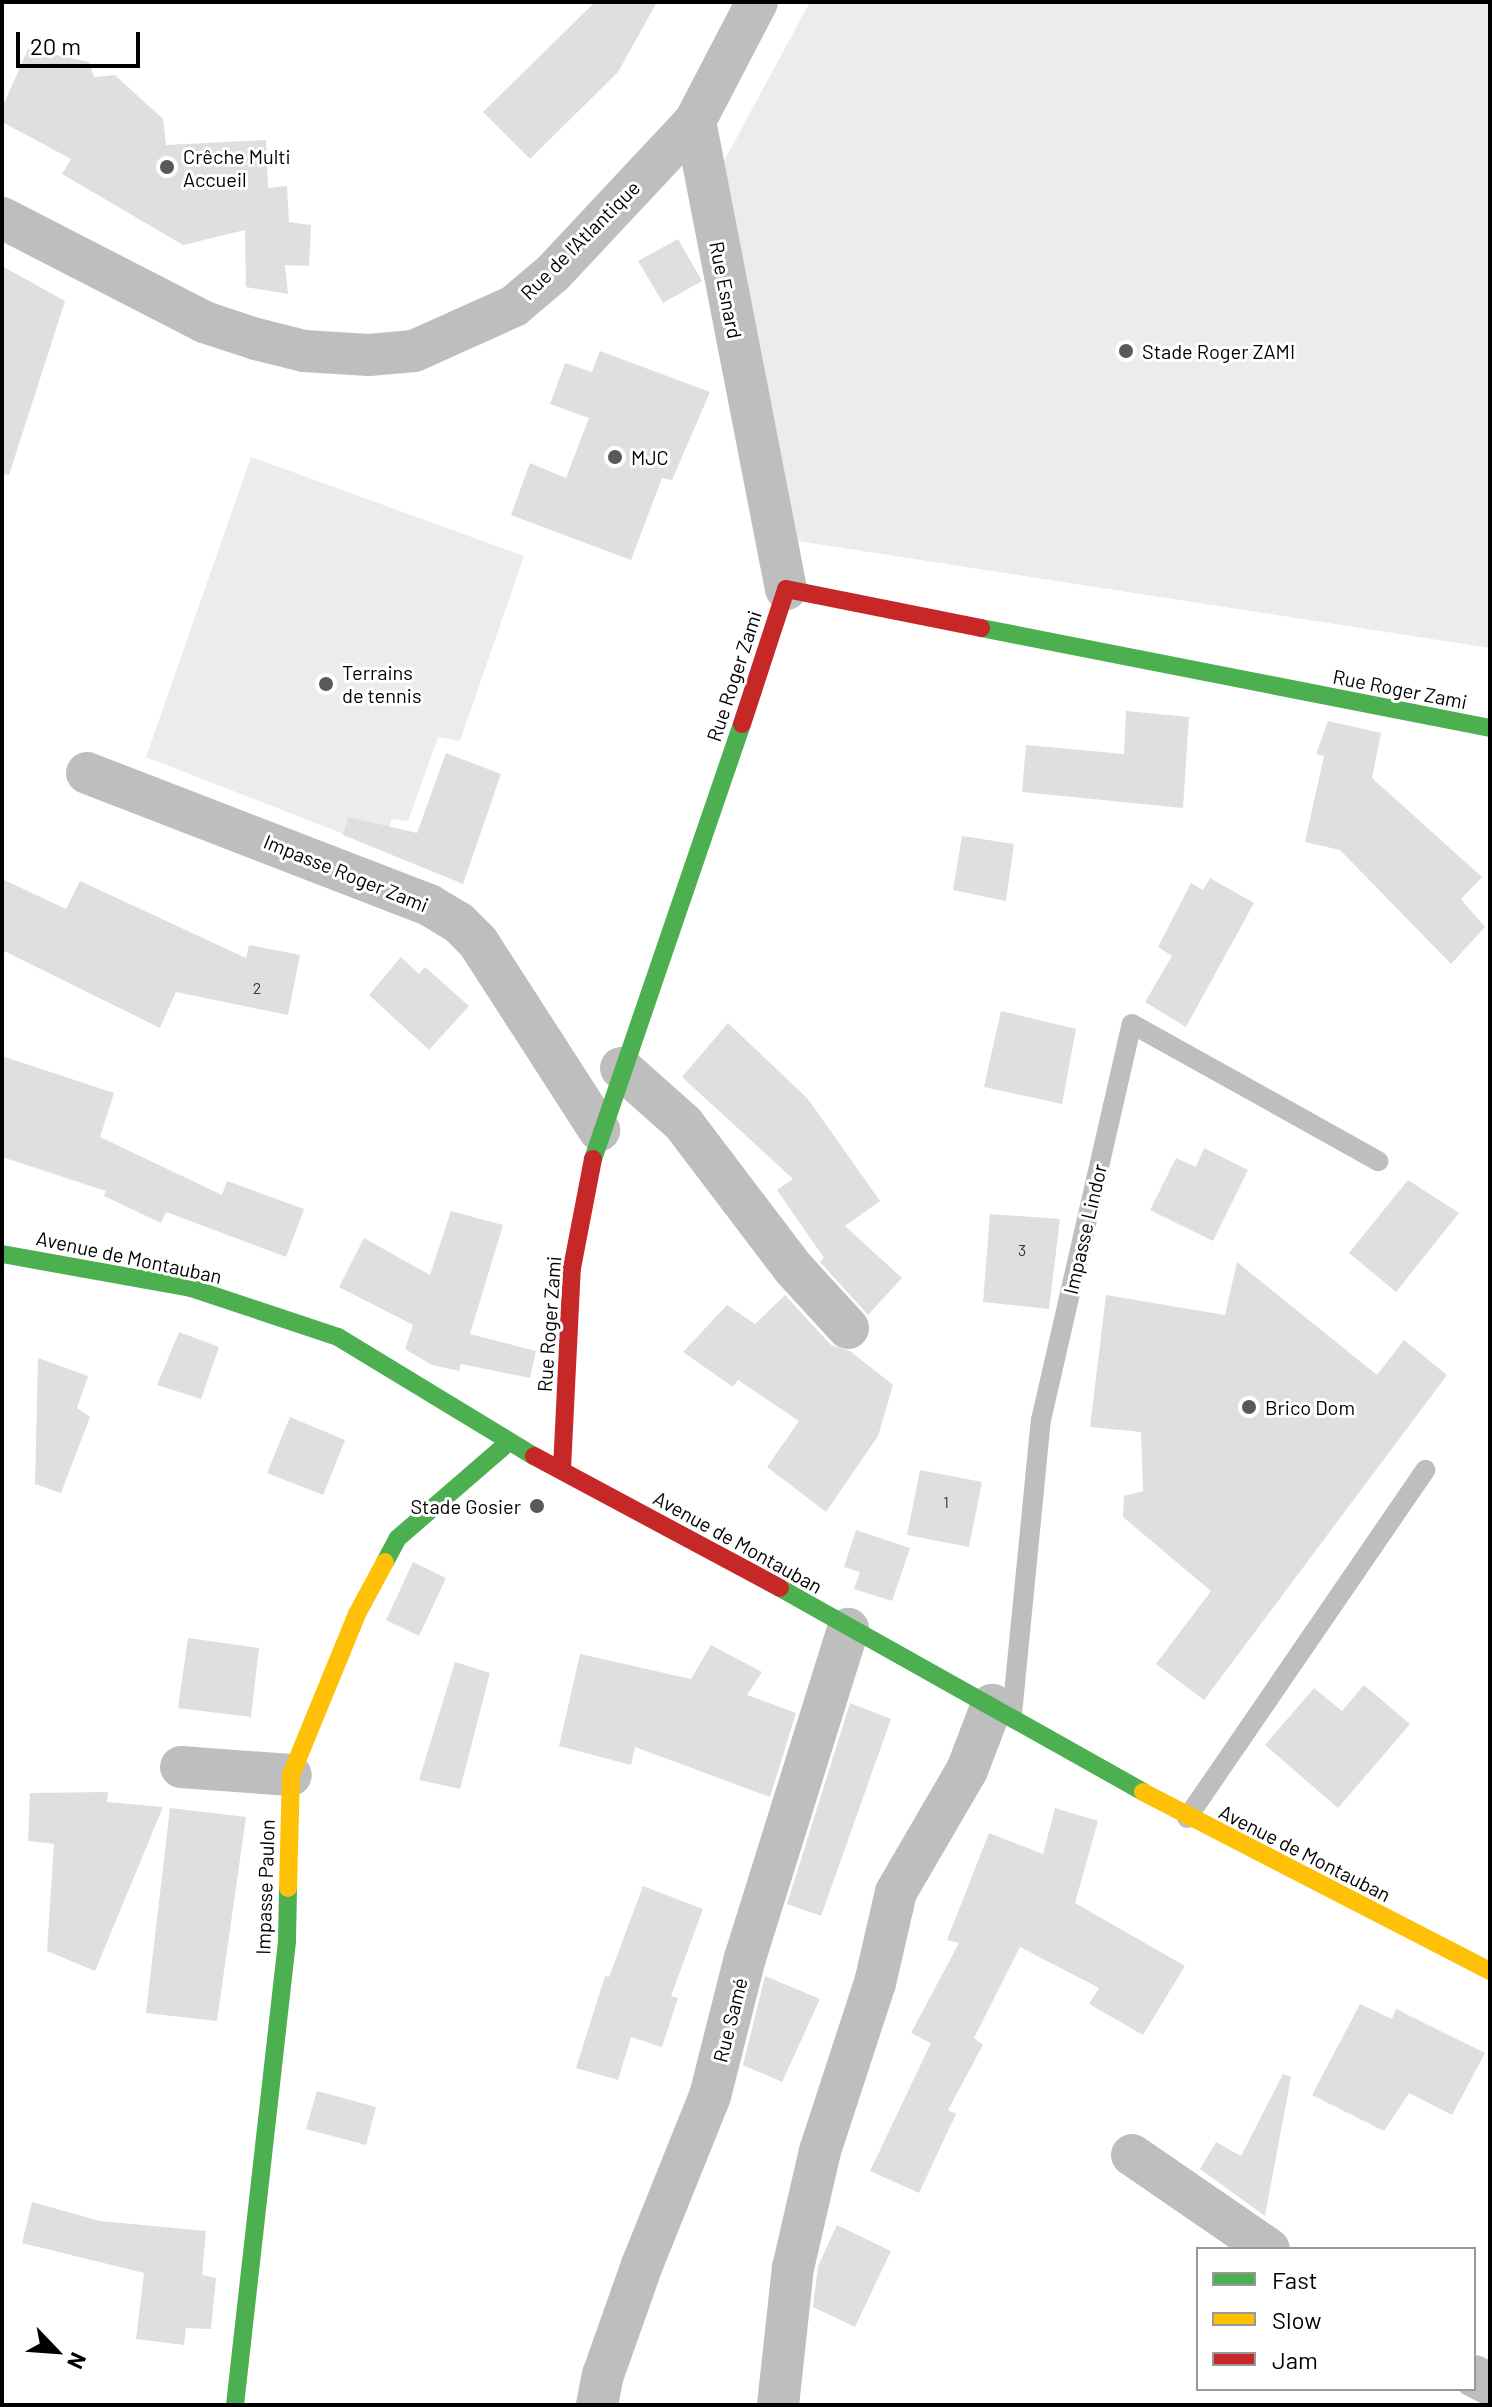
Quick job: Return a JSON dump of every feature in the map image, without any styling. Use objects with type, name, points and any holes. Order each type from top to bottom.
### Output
[{"type":"street","points":[[695,121],[757,2]]},
{"type":"street","name":"Rue de l'Atlantique","points":[[2,218],[204,322],[256,339],[304,351],[369,355],[414,351],[514,306],[553,273],[695,121]]},
{"type":"street","name":"Rue Esnard","points":[[695,121],[786,589]]},
{"type":"street","name":"Rue Roger Zami","points":[[562,1469],[572,1268],[599,1130],[712,815],[786,589],[1490,728]]},
{"type":"street","name":"Impasse Roger Zami","points":[[87,773],[429,905],[459,923],[478,942],[599,1130]]},
{"type":"street","points":[[621,1068],[683,1123],[794,1269],[848,1328]]},
{"type":"street","name":"Avenue de Montauban","points":[[2,1254],[191,1288],[338,1337],[509,1442],[1002,1710],[1187,1818],[1490,1971]]},
{"type":"street","name":"Impasse Paulon","points":[[235,2405],[287,1941],[291,1775],[357,1614],[398,1538],[509,1442]]},
{"type":"street","name":"Rue Samé","points":[[597,2405],[632,2293],[710,2096],[745,1958],[848,1629]]},
{"type":"street","points":[[778,2405],[793,2268],[820,2151],[875,1983],[896,1892],[1002,1710]]},
{"type":"street","points":[[181,1767],[291,1775]]},
{"type":"street","points":[[1428,1940],[1462,1937]]},
{"type":"street","points":[[1132,2155],[1266,2247]]},
{"type":"lane","name":"Impasse Lindor","points":[[1002,1710],[1041,1420],[1132,1024],[1378,1161]]},
{"type":"lane","points":[[1187,1818],[1425,1470]]},
{"type":"shaded area","name":"Stade Roger ZAMI","points":[[810,2],[1490,2],[1490,648],[798,541],[724,161]]},
{"type":"shaded area","name":"Terrains de tennis","points":[[251,457],[524,556],[460,741],[438,737],[408,821],[392,819],[382,849],[146,757]]},
{"type":"building","points":[[595,2],[657,2],[618,72],[530,159],[483,112]]},
{"type":"building","name":"Crêche Multi Accueil","points":[[28,49],[89,62],[94,77],[115,75],[163,119],[166,145],[266,140],[268,188],[287,186],[289,222],[311,225],[309,266],[285,265],[288,294],[246,287],[245,230],[183,245],[62,174],[71,159],[2,122],[2,108]]},
{"type":"building","points":[[678,239],[702,281],[663,303],[638,261]]},
{"type":"building","points":[[2,266],[65,301],[9,475],[2,474]]},
{"type":"building","name":"MJC","points":[[600,351],[710,392],[672,480],[662,478],[631,560],[511,515],[530,463],[566,478],[589,418],[550,404],[565,363],[592,372]]},
{"type":"building","points":[[1126,711],[1189,717],[1183,808],[1022,792],[1026,745],[1124,754]]},
{"type":"building","points":[[1328,721],[1381,733],[1372,778],[1482,877],[1461,899],[1485,927],[1451,964],[1340,850],[1305,842],[1324,756],[1316,754]]},
{"type":"building","points":[[446,753],[501,774],[463,884],[343,835],[348,817],[417,833]]},
{"type":"building","points":[[962,836],[1014,844],[1006,901],[953,890]]},
{"type":"building","points":[[1210,878],[1254,903],[1186,1027],[1145,1002],[1172,956],[1158,947],[1191,883],[1203,890]]},
{"type":"building","points":[[2,879],[66,909],[80,881],[246,958],[249,945],[300,955],[288,1015],[176,992],[160,1028],[2,950]]},
{"type":"building","points":[[401,957],[419,974],[425,967],[469,1006],[429,1050],[369,995]]},
{"type":"building","points":[[1001,1011],[1076,1029],[1062,1104],[984,1087]]},
{"type":"building","points":[[728,1023],[808,1099],[880,1201],[845,1226],[902,1278],[868,1315],[820,1262],[824,1258],[777,1190],[793,1179],[682,1077]]},
{"type":"building","points":[[2,1056],[114,1093],[100,1137],[222,1195],[227,1181],[304,1209],[286,1257],[166,1212],[161,1223],[104,1196],[106,1191],[2,1157]]},
{"type":"building","points":[[1204,1148],[1248,1170],[1213,1241],[1150,1210],[1176,1158],[1196,1167]]},
{"type":"building","points":[[1408,1180],[1459,1213],[1396,1292],[1349,1253]]},
{"type":"building","points":[[451,1211],[503,1225],[470,1334],[536,1351],[530,1378],[461,1364],[459,1371],[432,1365],[405,1349],[413,1325],[339,1287],[364,1238],[430,1275]]},
{"type":"building","points":[[990,1214],[1060,1219],[1049,1309],[983,1302]]},
{"type":"building","points":[[1237,1262],[1377,1375],[1404,1340],[1447,1375],[1204,1700],[1156,1664],[1211,1591],[1123,1517],[1124,1496],[1143,1491],[1141,1432],[1090,1427],[1106,1295],[1225,1315]]},
{"type":"building","points":[[785,1295],[831,1345],[850,1351],[893,1385],[878,1436],[826,1512],[767,1467],[799,1421],[738,1380],[733,1387],[683,1352],[727,1305],[755,1324]]},
{"type":"building","points":[[179,1332],[219,1347],[201,1399],[157,1385]]},
{"type":"building","points":[[38,1358],[88,1376],[77,1408],[90,1417],[61,1493],[35,1484]]},
{"type":"building","points":[[290,1417],[345,1440],[323,1495],[267,1473]]},
{"type":"building","points":[[920,1470],[982,1482],[969,1547],[907,1535]]},
{"type":"building","points":[[856,1530],[910,1548],[892,1601],[854,1589],[860,1572],[844,1567]]},
{"type":"building","points":[[413,1562],[446,1578],[419,1636],[386,1620]]},
{"type":"building","points":[[188,1638],[259,1648],[251,1717],[178,1708]]},
{"type":"building","points":[[711,1645],[762,1672],[747,1695],[796,1713],[770,1797],[635,1747],[631,1765],[559,1746],[580,1654],[691,1679]]},
{"type":"building","points":[[455,1662],[490,1673],[460,1789],[419,1780]]},
{"type":"building","points":[[1364,1685],[1410,1724],[1338,1808],[1265,1745],[1314,1688],[1342,1711]]},
{"type":"building","points":[[850,1703],[891,1719],[821,1916],[787,1904]]},
{"type":"building","points":[[108,1792],[107,1802],[163,1807],[95,1971],[47,1951],[54,1844],[28,1841],[30,1793]]},
{"type":"building","points":[[170,1808],[246,1817],[217,2021],[146,2013]]},
{"type":"building","points":[[1055,1808],[1098,1821],[1075,1903],[1185,1966],[1143,2035],[1089,2004],[1099,1988],[1020,1947],[974,2038],[983,2045],[948,2110],[956,2114],[919,2193],[870,2171],[931,2043],[911,2033],[959,1943],[947,1940],[989,1833],[1043,1854]]},
{"type":"building","points":[[643,1886],[703,1909],[671,1996],[678,1998],[662,2047],[631,2037],[618,2080],[576,2068],[605,1976],[609,1977]]},
{"type":"building","points":[[765,1976],[820,1999],[782,2082],[743,2065]]},
{"type":"building","points":[[1360,2004],[1392,2019],[1396,2009],[1485,2053],[1452,2115],[1409,2093],[1384,2131],[1312,2095]]},
{"type":"building","points":[[1283,2074],[1291,2077],[1265,2216],[1200,2169],[1216,2142],[1241,2156]]},
{"type":"building","points":[[317,2091],[376,2107],[366,2145],[306,2129]]},
{"type":"building","points":[[32,2202],[100,2221],[206,2231],[202,2275],[216,2278],[211,2329],[186,2328],[184,2345],[136,2339],[144,2273],[22,2243]]},
{"type":"building","points":[[837,2225],[891,2251],[855,2327],[813,2307],[818,2266]]},
{"type":"traffic: fast","points":[[981,628],[1490,728]]},
{"type":"traffic: fast","points":[[593,1159],[742,724]]},
{"type":"traffic: fast","points":[[2,1254],[191,1288],[338,1337],[534,1456]]},
{"type":"traffic: fast","points":[[385,1562],[398,1538],[509,1442]]},
{"type":"traffic: fast","points":[[780,1588],[1143,1792]]},
{"type":"traffic: fast","points":[[235,2405],[287,1941],[288,1888]]},
{"type":"traffic: slow","points":[[288,1888],[291,1775],[357,1614],[385,1562]]},
{"type":"traffic: slow","points":[[1143,1792],[1490,1971]]},
{"type":"traffic: jam","points":[[742,724],[786,589],[981,628]]},
{"type":"traffic: jam","points":[[562,1469],[572,1268],[593,1159]]},
{"type":"traffic: jam","points":[[534,1456],[780,1588]]},
{"type":"place","name":"Crêche Multi Accueil","points":[[167,167]]},
{"type":"place","name":"Stade Roger ZAMI","points":[[1126,351]]},
{"type":"place","name":"MJC","points":[[615,457]]},
{"type":"place","name":"Terrains de tennis","points":[[326,684]]},
{"type":"place","name":"Brico Dom","points":[[1249,1407]]},
{"type":"place","name":"Stade Gosier","points":[[537,1506]]}]
